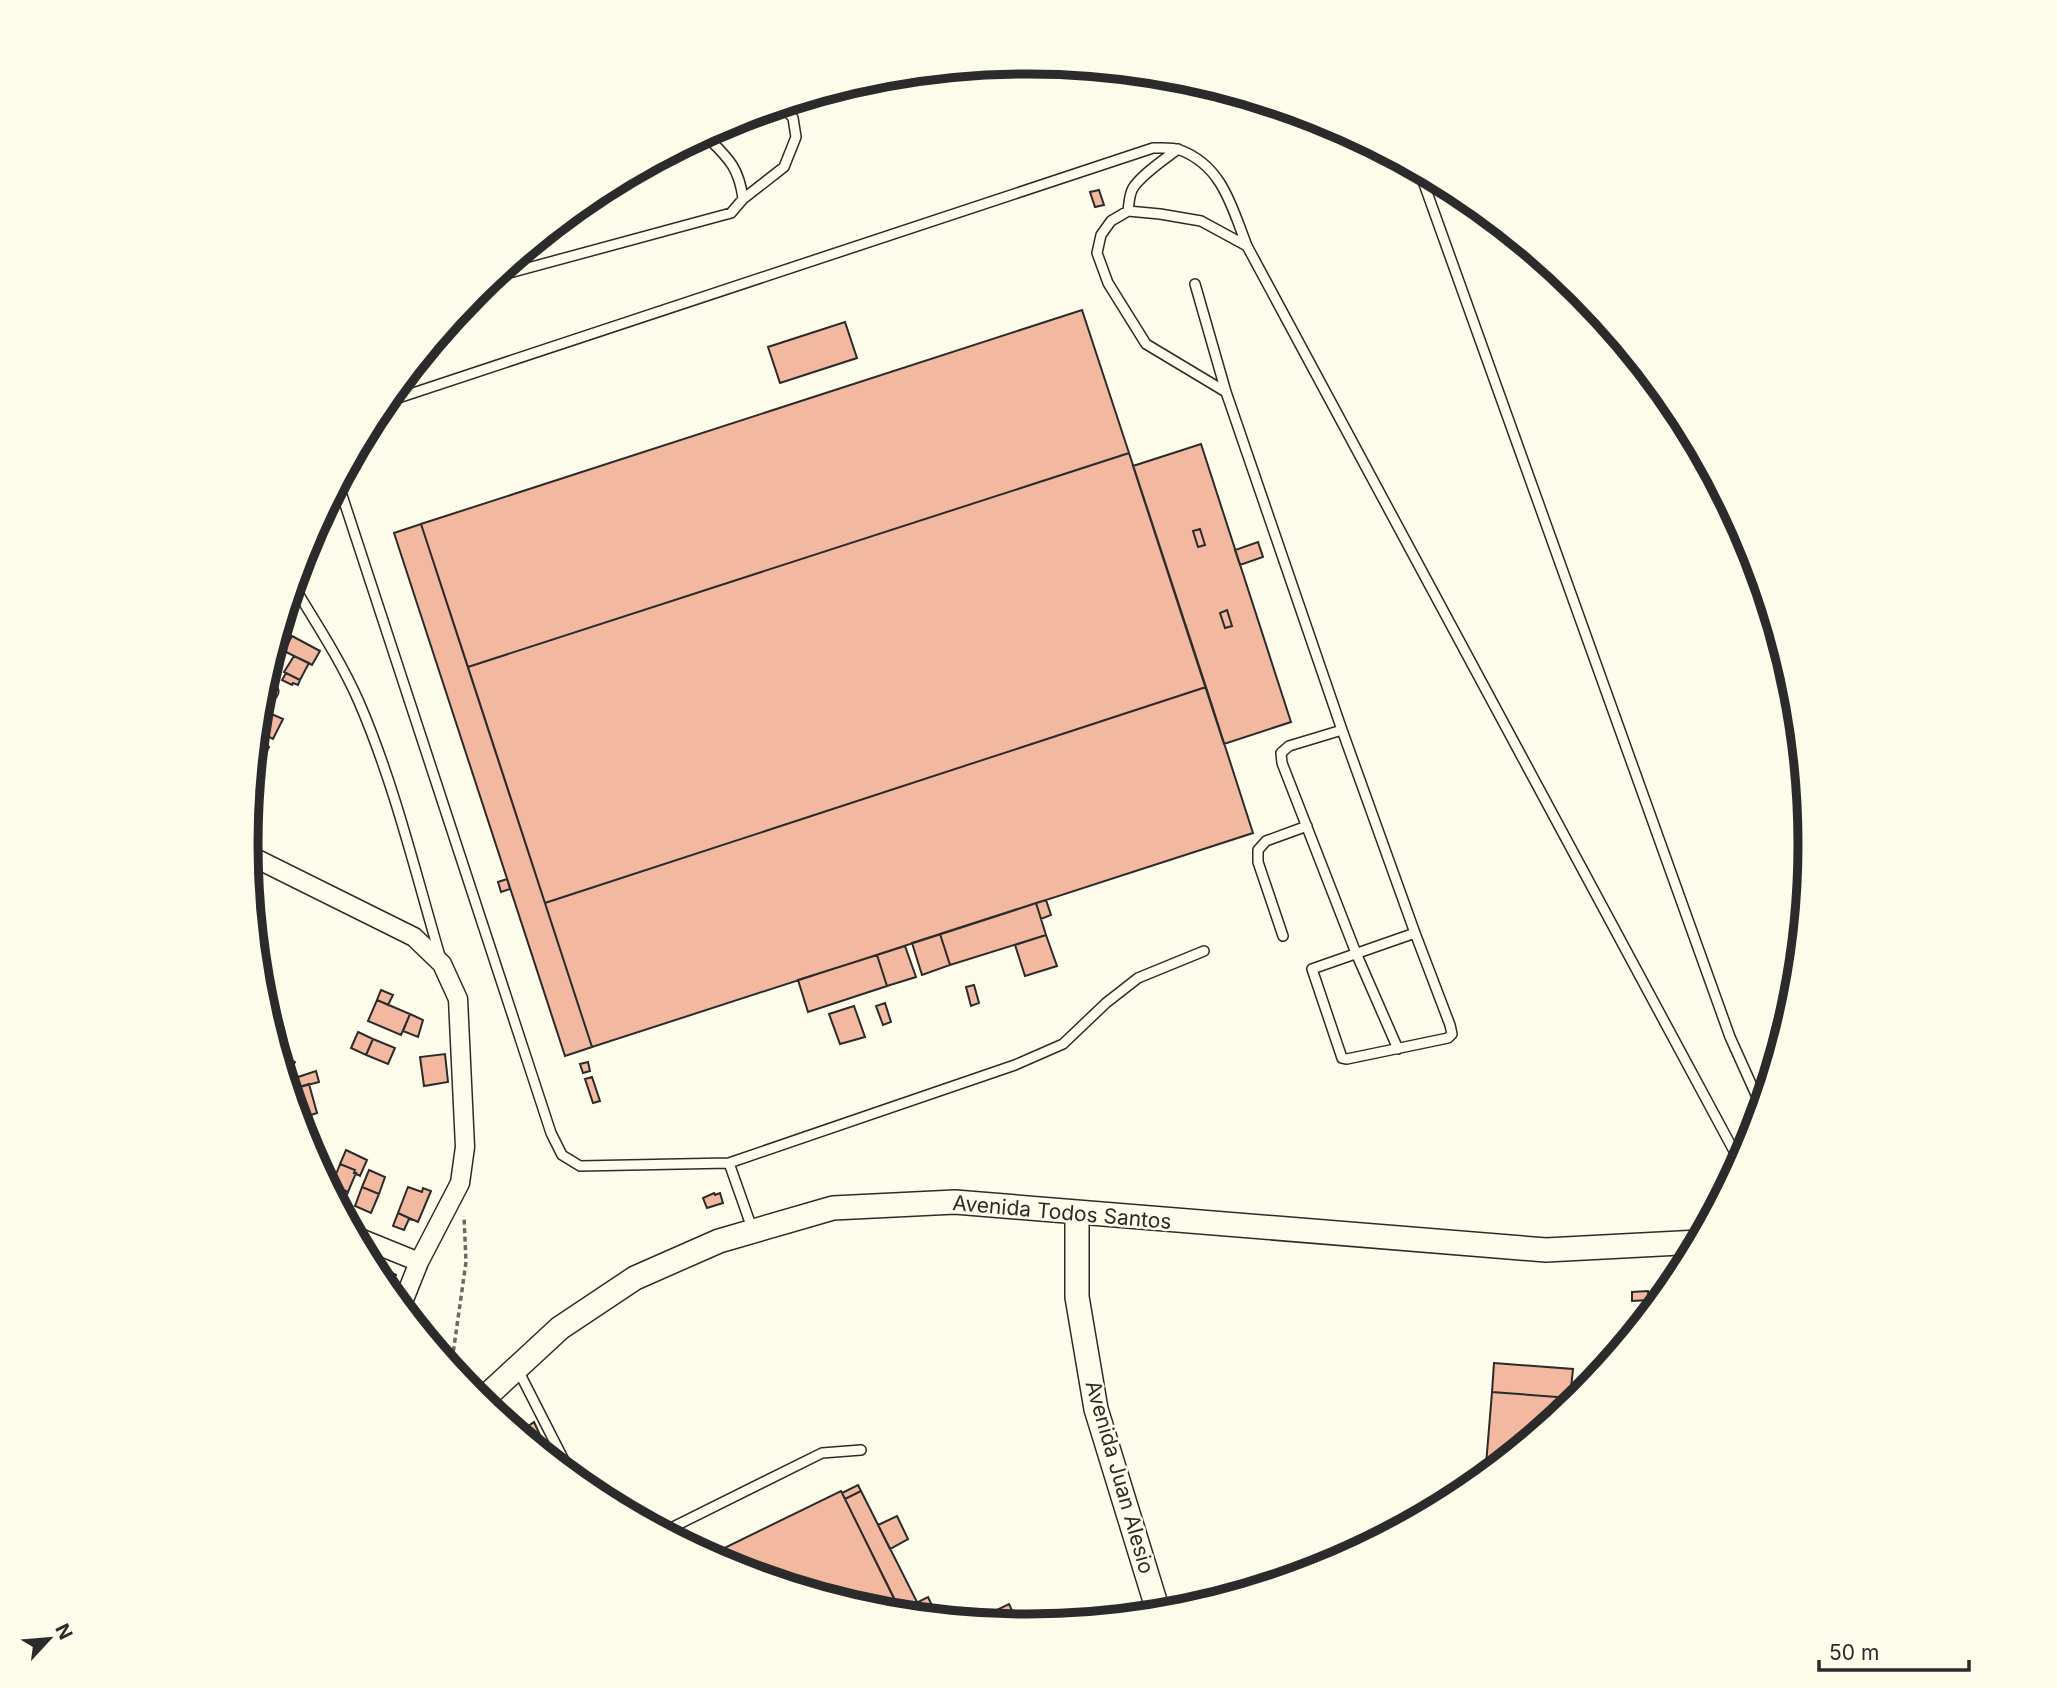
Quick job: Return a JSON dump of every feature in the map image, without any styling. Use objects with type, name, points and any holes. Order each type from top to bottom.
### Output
[{"type":"street","points":[[259,860],[414,937],[442,964],[458,999],[465,1147],[460,1183],[419,1262],[405,1296]]},
{"type":"street","name":"Avenida Todos Santos","points":[[489,1394],[560,1328],[635,1278],[719,1241],[833,1208],[955,1202],[1076,1214],[1546,1250],[1687,1243]]},
{"type":"street","name":"Avenida Juan Alesio","points":[[1076,1214],[1076,1297],[1096,1409],[1156,1604]]},
{"type":"street","points":[[369,1242],[419,1262]]},
{"type":"lane","points":[[512,272],[731,213],[784,167],[796,137],[793,118],[788,112]]},
{"type":"lane","points":[[712,142],[731,162],[741,181],[743,200]]},
{"type":"lane","points":[[402,397],[1153,148],[1178,149],[1198,159],[1221,181],[1247,246],[1734,1152]]},
{"type":"lane","points":[[1128,211],[1134,188],[1178,149]]},
{"type":"lane","points":[[1424,183],[1730,1037],[1757,1096]]},
{"type":"lane","points":[[1226,392],[1146,344],[1108,283],[1097,253],[1101,236],[1111,221],[1128,211],[1201,221],[1247,246]]},
{"type":"lane","points":[[1195,284],[1226,392],[1342,730],[1452,1034],[1448,1038],[1342,1058],[1312,969],[1415,933]]},
{"type":"lane","points":[[342,494],[551,1133],[562,1155],[580,1166],[729,1163],[1014,1065],[1063,1044],[1106,1003],[1138,978],[1204,951]]},
{"type":"lane","points":[[299,595],[359,701],[392,794],[442,964]]},
{"type":"lane","points":[[1342,730],[1289,746],[1281,753],[1282,763],[1356,953],[1398,1048]]},
{"type":"lane","points":[[1283,936],[1258,862],[1258,850],[1266,841],[1307,826]]},
{"type":"lane","points":[[729,1163],[753,1231]]},
{"type":"lane","points":[[517,1368],[563,1458]]},
{"type":"lane","points":[[673,1527],[822,1453],[861,1450]]},
{"type":"path","points":[[453,1356],[466,1262],[460,1183]]},
{"type":"building","points":[[1099,190],[1104,205],[1095,207],[1090,192]]},
{"type":"building","points":[[1082,310],[1129,453],[468,667],[421,524]]},
{"type":"building","points":[[845,322],[857,358],[780,383],[768,347]]},
{"type":"building","points":[[1201,444],[1291,722],[1224,744],[1133,466]],"holes":[[[1200,529],[1205,545],[1198,547],[1193,531]],[[1227,610],[1232,626],[1225,628],[1220,613]]]},
{"type":"building","points":[[1129,453],[1206,687],[545,903],[468,667]]},
{"type":"building","points":[[421,524],[592,1047],[565,1056],[394,533]]},
{"type":"building","points":[[1200,529],[1205,545],[1198,547],[1193,531]]},
{"type":"building","points":[[1258,542],[1263,557],[1240,565],[1235,550]]},
{"type":"building","points":[[1227,610],[1232,626],[1225,628],[1220,613]]},
{"type":"building","points":[[292,636],[320,651],[312,665],[284,651]]},
{"type":"building","points":[[286,637],[290,639],[285,650],[283,649]]},
{"type":"building","points":[[294,656],[309,663],[300,680],[284,672]]},
{"type":"building","points":[[286,673],[300,680],[298,685],[282,680]]},
{"type":"building","points":[[1206,687],[1253,833],[592,1047],[545,903]]},
{"type":"building","points":[[270,713],[283,719],[273,739],[266,736]]},
{"type":"building","points":[[265,745],[269,747],[263,759]]},
{"type":"building","points":[[507,879],[510,889],[501,892],[498,882]]},
{"type":"building","points":[[1046,900],[1051,915],[1041,919],[1036,903]]},
{"type":"building","points":[[1036,903],[1046,935],[950,965],[940,934]]},
{"type":"building","points":[[940,934],[950,965],[922,975],[912,943]]},
{"type":"building","points":[[1046,935],[1057,966],[1025,976],[1015,945]]},
{"type":"building","points":[[905,946],[916,977],[887,986],[877,955]]},
{"type":"building","points":[[877,955],[887,986],[808,1012],[798,980]]},
{"type":"building","points":[[974,985],[979,1003],[971,1006],[966,987]]},
{"type":"building","points":[[381,990],[393,995],[388,1005],[377,1000]]},
{"type":"building","points":[[377,1000],[410,1014],[401,1035],[368,1021]]},
{"type":"building","points":[[885,1003],[891,1022],[883,1025],[876,1006]]},
{"type":"building","points":[[854,1006],[865,1037],[840,1044],[829,1014]]},
{"type":"building","points":[[410,1014],[423,1020],[418,1037],[403,1031]]},
{"type":"building","points":[[358,1032],[373,1039],[366,1055],[351,1048]]},
{"type":"building","points":[[373,1039],[395,1048],[388,1064],[366,1055]]},
{"type":"building","points":[[445,1054],[448,1082],[424,1086],[420,1057]]},
{"type":"building","points":[[588,1062],[590,1071],[583,1073],[580,1064]]},
{"type":"building","points":[[316,1071],[319,1082],[298,1088],[295,1078]]},
{"type":"building","points":[[592,1077],[600,1101],[593,1103],[585,1079]]},
{"type":"building","points":[[309,1084],[317,1113],[308,1116],[298,1087]]},
{"type":"building","points":[[346,1150],[367,1160],[360,1176],[354,1173],[355,1170],[340,1164]]},
{"type":"building","points":[[340,1164],[355,1170],[348,1192],[339,1188],[334,1179]]},
{"type":"building","points":[[369,1170],[385,1177],[379,1194],[362,1187]]},
{"type":"building","points":[[362,1187],[379,1194],[371,1213],[355,1206]]},
{"type":"building","points":[[408,1187],[422,1192],[423,1188],[431,1191],[418,1222],[398,1213]]},
{"type":"building","points":[[339,1188],[348,1192],[345,1200]]},
{"type":"building","points":[[720,1193],[723,1203],[707,1208],[703,1198]]},
{"type":"building","points":[[398,1213],[413,1220],[409,1219],[404,1230],[393,1226]]},
{"type":"building","points":[[1648,1291],[1649,1300],[1632,1301],[1632,1292]]},
{"type":"building","points":[[1494,1363],[1573,1369],[1571,1391],[1564,1398],[1492,1392]]},
{"type":"building","points":[[1492,1392],[1564,1398],[1537,1423],[1486,1464]]},
{"type":"building","points":[[534,1422],[540,1435],[537,1437],[526,1428]]},
{"type":"building","points":[[858,1485],[861,1491],[845,1499],[842,1493]]},
{"type":"building","points":[[841,1491],[897,1603],[781,1574],[721,1550]]},
{"type":"building","points":[[861,1491],[917,1602],[911,1605],[896,1603],[845,1499]]},
{"type":"building","points":[[897,1516],[908,1539],[890,1549],[878,1525]]},
{"type":"building","points":[[928,1597],[934,1609],[928,1608],[911,1605]]},
{"type":"building","points":[[1009,1604],[1013,1614],[990,1613]]}]
